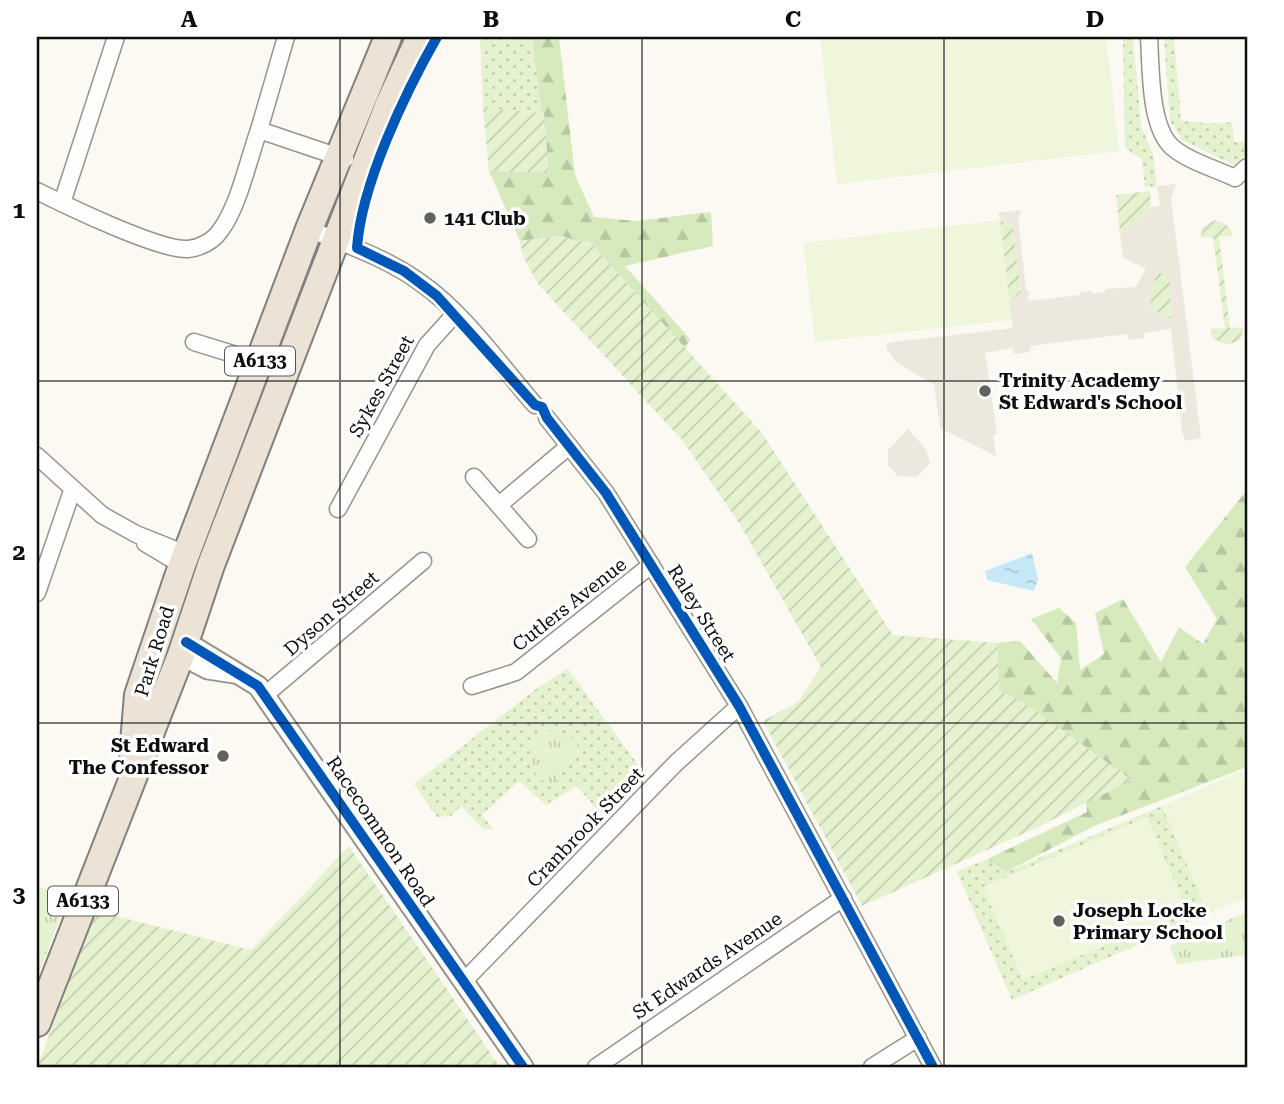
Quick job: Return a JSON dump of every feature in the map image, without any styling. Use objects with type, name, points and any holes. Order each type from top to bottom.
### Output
[{"type":"highway","name":"A6133","points":[[184,559],[309,229],[388,37]]},
{"type":"highway","name":"A6133","points":[[209,570],[365,166],[420,37]]},
{"type":"highway","points":[[184,559],[209,570]]},
{"type":"highway","name":"Park Road","points":[[130,781],[138,695],[184,559]]},
{"type":"highway","name":"Park Road","points":[[37,1023],[183,649],[209,570]]},
{"type":"highway","points":[[157,638],[183,649]]},
{"type":"street","points":[[62,203],[116,37]]},
{"type":"street","points":[[37,191],[173,248],[189,249],[206,244],[219,234],[228,219],[259,130],[286,37]]},
{"type":"street","points":[[1149,37],[1157,122],[1163,137],[1173,148],[1235,178],[1247,167]]},
{"type":"street","points":[[259,130],[365,166]]},
{"type":"street","points":[[309,229],[404,271],[455,314],[535,405]]},
{"type":"street","name":"Sykes Street","points":[[338,509],[428,345],[455,314]]},
{"type":"street","points":[[194,342],[259,362]]},
{"type":"street","name":"Raley Street","points":[[547,418],[606,492],[739,706],[933,1067]]},
{"type":"street","points":[[499,505],[569,446]]},
{"type":"street","points":[[37,456],[72,491],[102,515],[136,534],[160,554],[184,559]]},
{"type":"street","points":[[336,476],[351,484]]},
{"type":"street","points":[[474,477],[528,539]]},
{"type":"street","points":[[37,593],[72,491]]},
{"type":"street","name":"Dyson Street","points":[[265,695],[423,561]]},
{"type":"street","name":"Cutlers Avenue","points":[[472,686],[516,672],[651,565]]},
{"type":"street","name":"Racecommon Road","points":[[183,649],[220,660],[235,674],[258,686],[523,1067]]},
{"type":"street","name":"Cranbrook Street","points":[[464,981],[676,763],[739,706]]},
{"type":"street","name":"St Edwards Avenue","points":[[596,1067],[843,898]]},
{"type":"street","points":[[872,1067],[918,1038]]},
{"type":"green space","points":[[480,37],[532,37],[544,113],[483,108]]},
{"type":"green space","points":[[532,37],[559,37],[575,175],[594,217],[636,221],[711,212],[713,246],[625,266],[690,339],[685,349],[589,241],[579,242],[562,236],[520,241],[489,171],[549,172]]},
{"type":"green space","points":[[820,37],[1106,37],[1119,151],[837,184]]},
{"type":"green space","points":[[1123,37],[1133,37],[1141,126],[1153,154],[1157,186],[1145,187],[1142,159],[1125,148]]},
{"type":"green space","points":[[1164,37],[1174,37],[1181,121],[1232,122],[1234,142],[1247,142],[1247,154],[1234,165],[1182,140],[1170,121]]},
{"type":"green space","points":[[483,108],[544,113],[549,173],[489,171]]},
{"type":"green space","points":[[1150,191],[1151,210],[1120,233],[1116,195]]},
{"type":"green space","points":[[1000,220],[1013,227],[1021,293],[1009,302]]},
{"type":"green space","points":[[1000,220],[1012,320],[815,342],[803,243]]},
{"type":"green space","points":[[1215,220],[1226,225],[1232,236],[1219,237],[1230,328],[1244,327],[1240,340],[1227,344],[1211,334],[1211,329],[1225,328],[1213,237],[1200,238],[1203,227]]},
{"type":"green space","points":[[562,236],[579,242],[589,241],[762,433],[893,635],[997,643],[999,690],[1026,704],[1132,780],[1036,828],[862,906],[763,721],[799,701],[821,667],[739,523],[683,441],[538,284],[523,256],[520,241]]},
{"type":"green space","points":[[1156,271],[1170,278],[1171,319],[1149,309]]},
{"type":"green space","points":[[1247,490],[1247,767],[1094,826],[1006,872],[987,859],[1087,812],[1086,803],[999,690],[997,643],[1020,641],[1057,683],[1061,658],[1031,619],[1059,608],[1076,623],[1080,670],[1104,654],[1095,613],[1123,599],[1161,662],[1179,627],[1203,644],[1217,619],[1185,567]]},
{"type":"green space","points":[[568,669],[644,773],[604,818],[577,786],[546,805],[519,781],[482,815],[493,829],[483,829],[461,806],[451,816],[437,817],[414,784],[537,688]]},
{"type":"green space","points":[[548,731],[565,733],[578,745],[553,787],[540,779],[532,765],[533,743]]},
{"type":"green space","points":[[1241,771],[1247,786],[1247,897],[1208,914],[1162,806]]},
{"type":"green space","points":[[1162,806],[1208,914],[1012,1000],[957,872],[987,859],[1006,872]]},
{"type":"green space","points":[[1147,817],[1187,911],[1023,980],[983,887]]},
{"type":"green space","points":[[349,846],[500,1067],[37,1067],[96,911],[251,950]]},
{"type":"green space","points":[[37,886],[68,897],[37,978]]},
{"type":"green space","points":[[1247,912],[1247,955],[1177,964],[1169,946]]},
{"type":"shaded area","points":[[1176,184],[1171,199],[1201,438],[1185,441],[1182,431],[1171,329],[1145,333],[1144,338],[1137,339],[1129,340],[1127,334],[1030,346],[1030,352],[1014,354],[1012,348],[985,353],[997,434],[993,435],[996,456],[940,428],[934,385],[897,363],[887,350],[886,343],[1013,328],[1009,302],[1021,292],[1013,227],[1000,220],[998,213],[1020,210],[1021,215],[1018,216],[1026,290],[1029,291],[1028,301],[1080,295],[1080,292],[1091,291],[1092,294],[1105,292],[1105,289],[1136,287],[1146,268],[1123,258],[1120,233],[1151,210],[1151,207],[1160,206],[1157,186]],"holes":[[[1156,271],[1170,278],[1171,319],[1149,309]]]},
{"type":"shaded area","points":[[908,429],[925,448],[930,463],[917,477],[898,476],[888,465],[888,450]]},
{"type":"water","points":[[1032,553],[1038,579],[1034,591],[987,580],[985,571]]},
{"type":"cycle path","points":[[437,37],[386,140],[367,196],[357,248],[404,271],[437,296],[535,405],[542,407],[547,418],[606,493],[739,706],[933,1067]]},
{"type":"cycle path","points":[[186,642],[258,686],[523,1067]]},
{"type":"place","name":"141 Club","points":[[430,218]]},
{"type":"place","name":"Trinity Academy St Edward's School","points":[[985,391]]},
{"type":"place","name":"St Edward The Confessor","points":[[223,756]]},
{"type":"place","name":"Joseph Locke Primary School","points":[[1059,921]]}]
